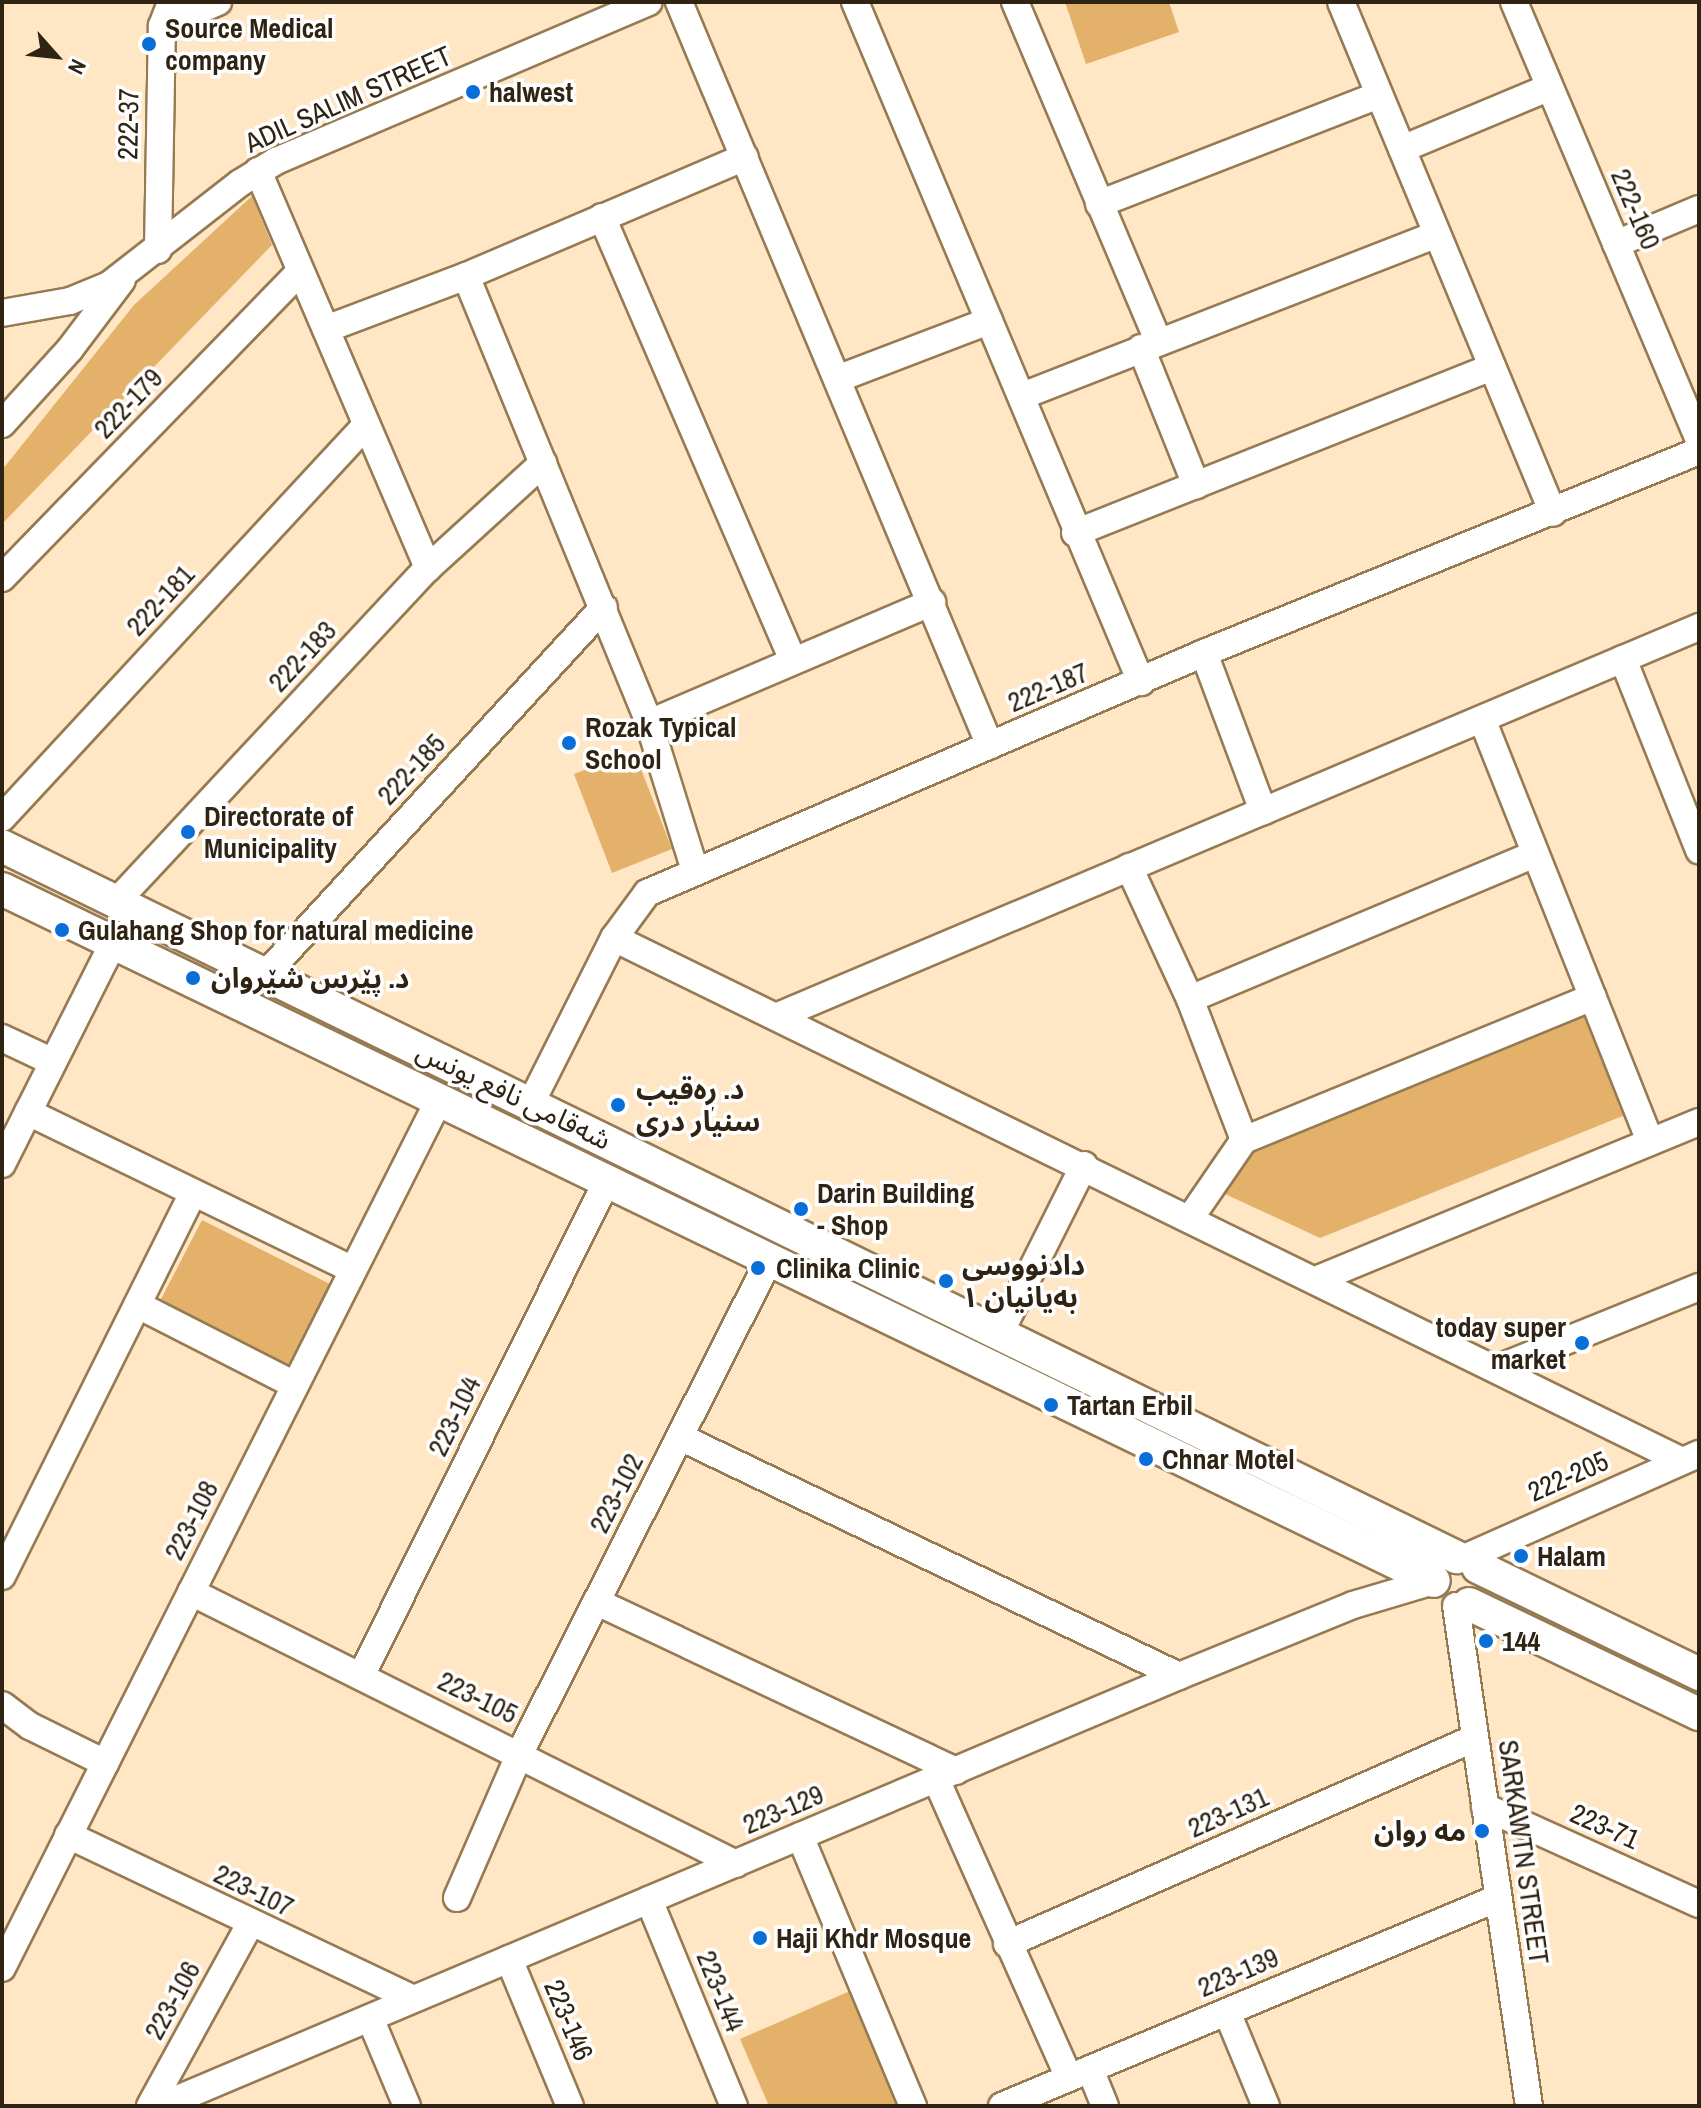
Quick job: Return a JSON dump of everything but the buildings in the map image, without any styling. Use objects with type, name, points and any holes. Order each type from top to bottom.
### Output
[{"type":"main road","name":"شەقامی نافع یونس","points":[[2,846],[999,1335],[1699,1673]]},
{"type":"main road","name":"شەقامی نافع یونس","points":[[2,889],[605,1185],[1434,1581],[1443,1601],[1462,1605],[1699,1714]]},
{"type":"main road","points":[[329,1048],[346,1014]]},
{"type":"main road","points":[[1434,1581],[1438,1568],[1466,1561],[1482,1588],[1462,1605]]},
{"type":"street","points":[[166,14],[218,2]]},
{"type":"street","name":"ADIL SALIM STREET","points":[[2,313],[70,301],[126,274],[258,171],[649,2]]},
{"type":"street","points":[[679,2],[990,746]]},
{"type":"street","points":[[855,2],[1022,396],[1075,533],[1141,682]]},
{"type":"street","points":[[1015,2],[1099,204],[1196,485]]},
{"type":"street","points":[[1341,2],[1553,513]]},
{"type":"street","name":"222-160","points":[[1514,2],[1616,244],[1693,412],[1699,441]]},
{"type":"street","name":"222-37","points":[[158,250],[166,14]]},
{"type":"street","points":[[1402,149],[1550,87]]},
{"type":"street","points":[[1099,204],[1379,95]]},
{"type":"street","points":[[326,329],[466,276],[745,157]]},
{"type":"street","points":[[258,171],[428,568]]},
{"type":"street","points":[[1616,244],[1699,209]]},
{"type":"street","points":[[602,217],[792,658]]},
{"type":"street","points":[[1022,396],[1437,234]]},
{"type":"street","name":"222-179","points":[[2,578],[300,272]]},
{"type":"street","points":[[2,424],[70,349],[126,274]]},
{"type":"street","points":[[466,276],[649,723],[695,871]]},
{"type":"street","points":[[837,379],[989,321]]},
{"type":"street","points":[[1075,533],[1492,367]]},
{"type":"street","name":"222-181","points":[[2,818],[366,425]]},
{"type":"street","name":"222-187","points":[[531,1103],[614,938],[647,893],[1204,653],[1699,451]]},
{"type":"street","name":"222-183","points":[[116,902],[428,568],[543,463]]},
{"type":"street","points":[[649,723],[792,658],[932,602]]},
{"type":"street","name":"222-185","points":[[265,975],[604,607]]},
{"type":"street","points":[[778,1016],[1699,627]]},
{"type":"street","points":[[1204,653],[1263,811]]},
{"type":"street","points":[[1623,659],[1699,850]]},
{"type":"street","points":[[1482,719],[1650,1141]]},
{"type":"street","points":[[1190,999],[1535,854]]},
{"type":"street","points":[[1129,867],[1190,999],[1244,1140]]},
{"type":"street","points":[[614,938],[1318,1279],[1496,1369],[1690,1458]]},
{"type":"street","points":[[2,1164],[113,943]]},
{"type":"street","points":[[1191,1217],[1244,1140],[1593,997]]},
{"type":"street","points":[[2,1038],[53,1062]]},
{"type":"street","name":"223-108","points":[[2,1968],[438,1102]]},
{"type":"street","points":[[28,1112],[353,1270]]},
{"type":"street","points":[[1318,1279],[1699,1122]]},
{"type":"street","points":[[999,1335],[1084,1165]]},
{"type":"street","name":"223-104","points":[[361,1676],[605,1185]]},
{"type":"street","points":[[2,1576],[193,1193]]},
{"type":"street","name":"223-102","points":[[457,1898],[520,1753],[768,1262]]},
{"type":"street","points":[[1496,1369],[1699,1287]]},
{"type":"street","points":[[138,1305],[295,1385]]},
{"type":"street","points":[[680,1437],[1179,1676]]},
{"type":"street","name":"222-205","points":[[1466,1561],[1690,1458]]},
{"type":"street","name":"223-129","points":[[161,2106],[1179,1676],[1353,1605],[1434,1581]]},
{"type":"street","name":"223-105","points":[[191,1592],[520,1753],[736,1864]]},
{"type":"street","points":[[597,1602],[946,1775],[1007,1944],[1079,2074],[1105,2106]]},
{"type":"street","name":"SARKAWTN STREET","points":[[1462,1605],[1475,1738],[1529,2106]]},
{"type":"street","points":[[2,1705],[30,1726],[105,1763]]},
{"type":"street","name":"223-131","points":[[1007,1944],[1475,1738]]},
{"type":"street","name":"223-71","points":[[1485,1807],[1699,1904]]},
{"type":"street","name":"223-107","points":[[68,1835],[413,1999]]},
{"type":"street","points":[[800,1836],[913,2106]]},
{"type":"street","name":"223-139","points":[[1002,2106],[1498,1898]]},
{"type":"street","name":"223-144","points":[[649,1900],[734,2106]]},
{"type":"street","name":"223-106","points":[[150,2106],[250,1924]]},
{"type":"street","name":"223-146","points":[[509,1959],[570,2106]]},
{"type":"street","points":[[1227,2012],[1266,2106]]},
{"type":"street","points":[[370,2018],[407,2106]]},
{"type":"shaded area","points":[[1065,2],[1169,2],[1179,32],[1086,64]]},
{"type":"shaded area","points":[[252,196],[272,245],[2,524],[2,470],[134,305]]},
{"type":"shaded area","points":[[634,751],[672,849],[612,873],[574,774]]},
{"type":"shaded area","points":[[1586,1006],[1630,1113],[1320,1238],[1225,1194],[1260,1141]]},
{"type":"shaded area","points":[[202,1220],[340,1289],[296,1373],[159,1303]]},
{"type":"shaded area","points":[[850,1991],[899,2106],[769,2106],[740,2039]]},
{"type":"place","name":"Source Medical company","points":[[149,44]]},
{"type":"place","name":"halwest","points":[[473,92]]},
{"type":"place","name":"Rozak Typical School","points":[[569,743]]},
{"type":"place","name":"Directorate of Municipality","points":[[188,832]]},
{"type":"place","name":"Gulahang Shop for natural medicine","points":[[62,930]]},
{"type":"place","name":"د. پێرس شێروان","points":[[193,978]]},
{"type":"place","name":"د. ڕەقیب سنیار دری","points":[[618,1105]]},
{"type":"place","name":"Darin Building - Shop","points":[[801,1209]]},
{"type":"place","name":"Clinika Clinic","points":[[758,1268]]},
{"type":"place","name":"دادنووسی بەیانیان ١","points":[[946,1281]]},
{"type":"place","name":"today super market","points":[[1582,1343]]},
{"type":"place","name":"Tartan Erbil","points":[[1051,1405]]},
{"type":"place","name":"Chnar Motel","points":[[1146,1459]]},
{"type":"place","name":"Halam","points":[[1521,1556]]},
{"type":"place","name":"144","points":[[1486,1641]]},
{"type":"place","name":"مه روان","points":[[1482,1831]]},
{"type":"place","name":"Haji Khdr Mosque","points":[[760,1938]]}]
